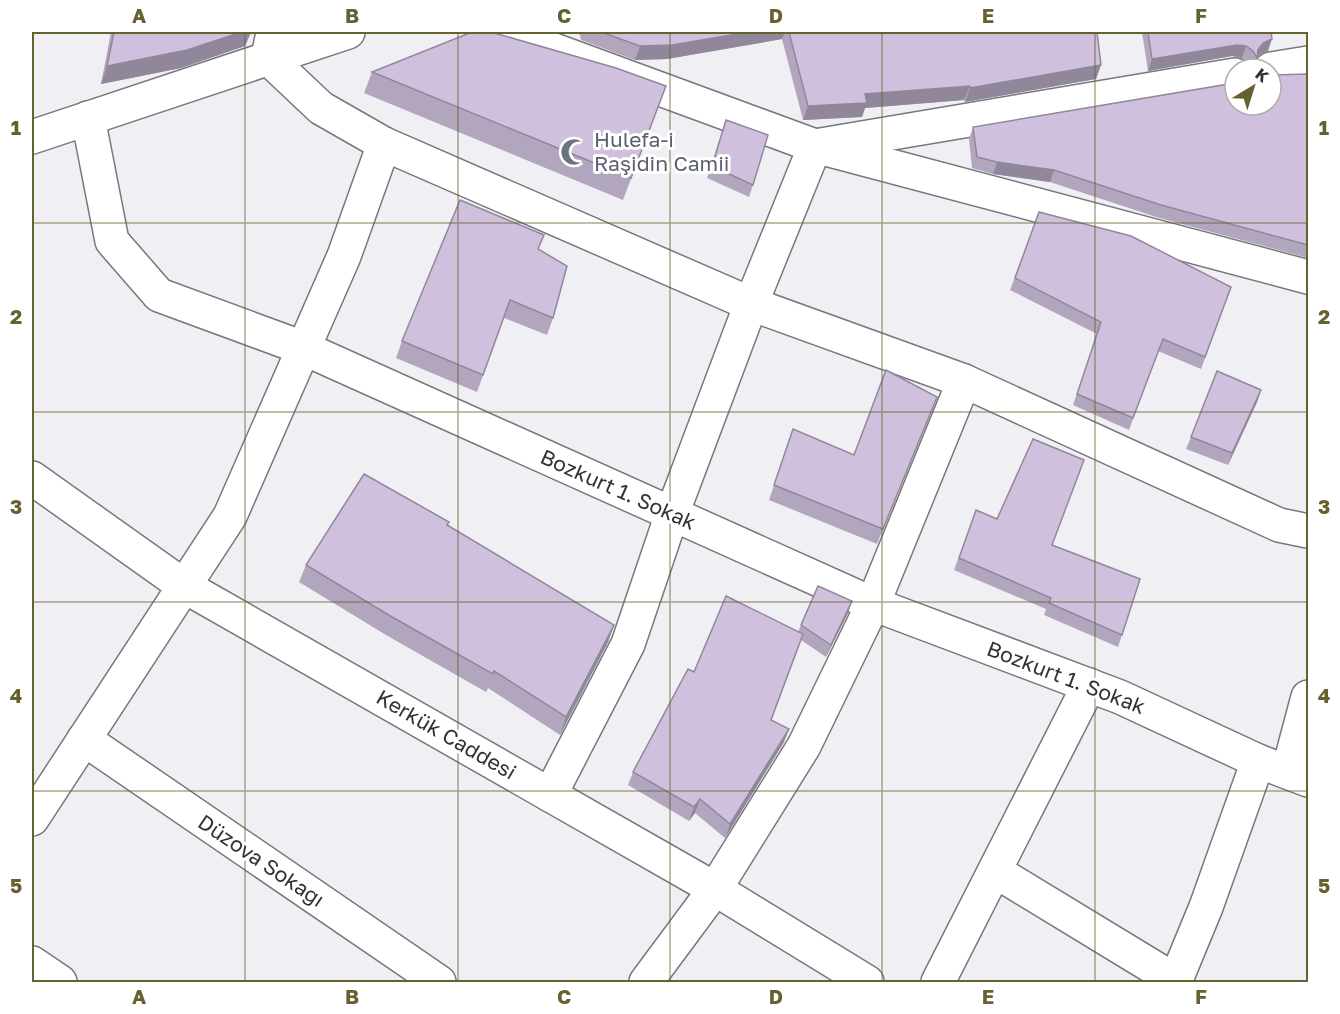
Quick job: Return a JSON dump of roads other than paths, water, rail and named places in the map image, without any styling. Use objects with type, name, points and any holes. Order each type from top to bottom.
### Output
[{"type":"street","points":[[32,137],[88,118],[271,45],[348,32]]},
{"type":"street","points":[[505,32],[815,146],[1308,277]]},
{"type":"street","points":[[271,45],[321,108],[384,144],[751,304],[964,381],[1279,525],[1308,531]]},
{"type":"street","points":[[1283,67],[1308,63]]},
{"type":"street","points":[[815,146],[1223,77]]},
{"type":"street","name":"Bozkurt 1. Sokak","points":[[88,118],[112,241],[159,295],[303,348],[873,604],[1089,685],[1285,771]]},
{"type":"street","points":[[32,819],[230,516],[344,256],[384,144]]},
{"type":"street","points":[[550,795],[628,644],[672,514],[751,304],[815,146]]},
{"type":"street","points":[[646,982],[715,890],[804,746],[873,604],[964,381]]},
{"type":"street","name":"Kerkük Caddesi","points":[[32,478],[184,586],[715,890],[867,982]]},
{"type":"street","points":[[938,982],[1089,685]]},
{"type":"street","points":[[995,871],[1176,982],[1206,907],[1285,771],[1308,697]]},
{"type":"street","name":"Düzova Sokağı","points":[[84,739],[439,982]]},
{"type":"street","points":[[32,963],[60,982]]},
{"type":"place","name":"Hulefa-i Raşidin Camii","points":[[574,152]]}]
